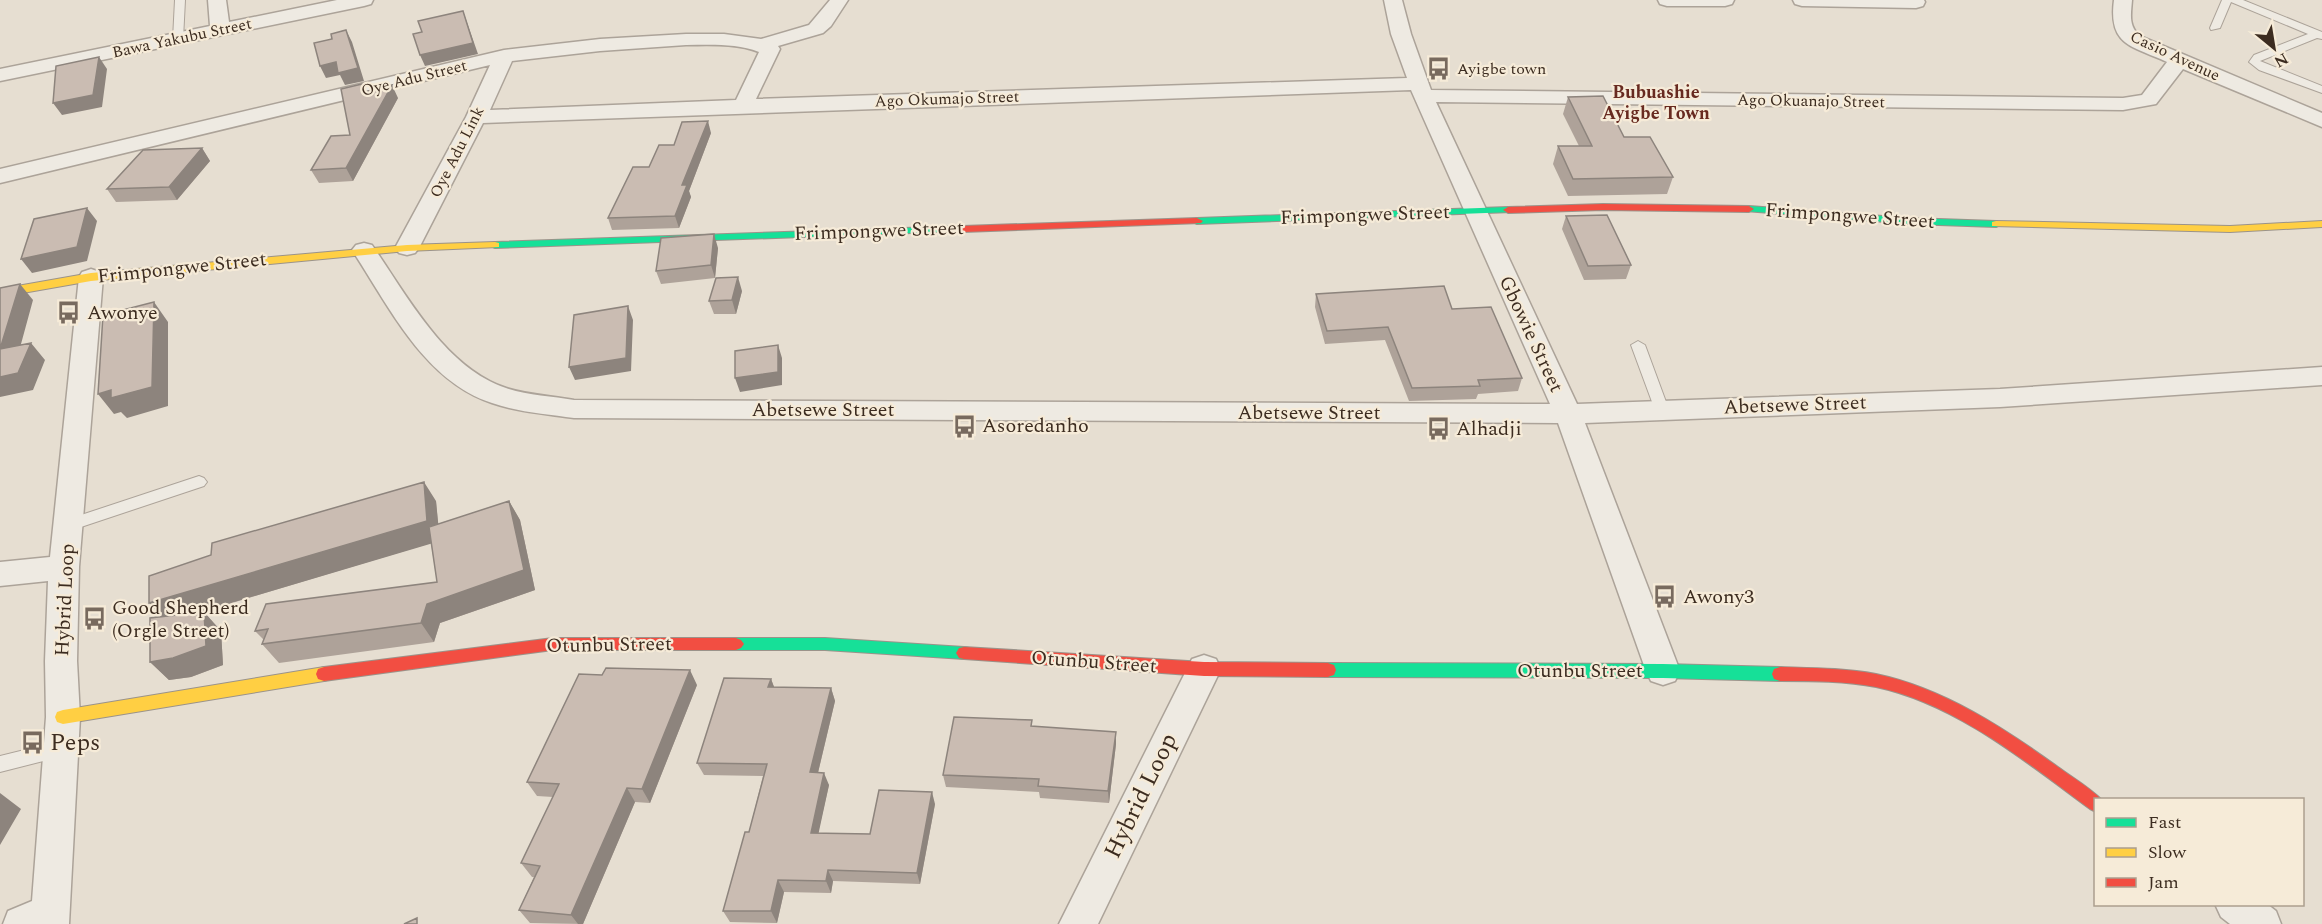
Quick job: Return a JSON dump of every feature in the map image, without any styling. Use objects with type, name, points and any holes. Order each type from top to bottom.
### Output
[{"type":"street","points":[[217,0],[220,30]]},
{"type":"street","name":"Bawa Yakubu Street","points":[[0,75],[364,0]]},
{"type":"street","points":[[764,44],[816,29],[824,22],[839,0]]},
{"type":"street","name":"Gbowie Street","points":[[1393,0],[1401,34],[1421,90],[1568,414],[1663,671]]},
{"type":"street","points":[[1667,0],[1725,0]]},
{"type":"street","points":[[1802,0],[1916,2]]},
{"type":"street","name":"Casio Avenue","points":[[2123,0],[2120,21],[2124,33],[2133,40],[2322,121]]},
{"type":"street","name":"Oye Adu Street","points":[[0,176],[504,56],[568,46],[703,39],[753,40],[764,44]]},
{"type":"street","points":[[743,106],[770,49],[764,44]]},
{"type":"street","name":"Oye Adu Link","points":[[407,248],[476,117],[504,56]]},
{"type":"street","name":"Ago Okuanajo Street","points":[[1421,90],[2123,104],[2149,100],[2179,60]]},
{"type":"street","name":"Ago Okumajo Street","points":[[476,117],[743,106],[1421,90]]},
{"type":"street","name":"Frimpongwe Street","points":[[0,293],[91,277],[364,250],[1603,207],[1726,207],[1910,221],[2096,228],[2230,229],[2322,224]]},
{"type":"street","name":"Abetsewe Street","points":[[364,250],[434,353],[471,381],[499,396],[574,409],[1568,414],[2000,398],[2322,376]]},
{"type":"street","name":"Hybrid Loop","points":[[41,920],[62,733],[61,661],[64,567],[91,277]]},
{"type":"street","points":[[0,574],[64,567]]},
{"type":"street","name":"Otunbu Street","points":[[62,733],[315,675],[553,644],[825,644],[1204,669],[1663,671],[1838,676],[1889,684],[1948,706],[1980,722],[2094,803]]},
{"type":"street","name":"Hybrid Loop","points":[[1078,924],[1204,669]]},
{"type":"street","points":[[2237,906],[2262,924]]},
{"type":"lane","points":[[178,39],[180,0]]},
{"type":"lane","points":[[2215,28],[2227,0]]},
{"type":"lane","points":[[2235,0],[2319,35]]},
{"type":"lane","points":[[2319,35],[2258,57],[2254,62],[2263,68],[2322,90]]},
{"type":"lane","points":[[1638,345],[1662,410]]},
{"type":"lane","points":[[69,525],[198,482]]},
{"type":"lane","points":[[0,764],[62,733]]},
{"type":"building","points":[[463,11],[473,43],[420,55],[413,34],[422,32],[418,21]]},
{"type":"building","points":[[346,30],[358,68],[338,73],[336,62],[320,66],[314,43],[332,39],[331,34]]},
{"type":"building","points":[[99,57],[93,95],[53,103],[56,66]]},
{"type":"building","points":[[362,84],[364,92],[392,85],[346,168],[311,170],[331,136],[350,135],[341,89]]},
{"type":"building","points":[[1603,96],[1624,137],[1650,137],[1673,177],[1573,179],[1558,146],[1592,146],[1568,97]]},
{"type":"building","points":[[708,121],[682,185],[687,185],[675,216],[608,218],[633,167],[649,167],[659,145],[674,145],[682,122]]},
{"type":"building","points":[[202,148],[169,187],[107,189],[143,150]]},
{"type":"building","points":[[87,208],[77,247],[21,259],[34,219]]},
{"type":"building","points":[[1607,215],[1631,265],[1588,266],[1566,216]]},
{"type":"building","points":[[714,234],[711,265],[656,271],[661,238]]},
{"type":"building","points":[[738,277],[732,300],[709,301],[716,278]]},
{"type":"building","points":[[20,284],[0,349],[0,288]]},
{"type":"building","points":[[1444,286],[1452,309],[1491,307],[1522,378],[1478,380],[1480,386],[1412,388],[1388,327],[1327,331],[1316,294]]},
{"type":"building","points":[[154,302],[152,387],[111,398],[111,390],[98,394],[103,315]]},
{"type":"building","points":[[628,306],[626,358],[569,367],[574,315]]},
{"type":"building","points":[[31,343],[18,373],[0,377],[0,349]]},
{"type":"building","points":[[778,345],[778,372],[735,378],[735,351]]},
{"type":"building","points":[[424,482],[427,521],[149,603],[149,576],[211,555],[212,543]]},
{"type":"building","points":[[509,501],[524,570],[427,604],[421,623],[262,644],[268,629],[255,631],[266,604],[437,582],[429,527]]},
{"type":"building","points":[[204,612],[206,646],[173,658],[150,662],[150,618]]},
{"type":"building","points":[[606,668],[690,670],[642,789],[627,788],[571,915],[519,910],[540,866],[521,863],[559,784],[527,782],[579,674],[602,675]]},
{"type":"building","points":[[724,678],[771,679],[768,687],[831,688],[810,772],[824,773],[811,833],[870,834],[879,790],[932,792],[917,873],[828,870],[826,881],[778,880],[771,911],[723,911],[745,832],[749,832],[767,764],[697,763]]},
{"type":"building","points":[[954,717],[1032,720],[1031,726],[1116,732],[1108,791],[1038,786],[1039,779],[943,775]]},
{"type":"building","points":[[417,918],[417,924],[404,924]]},
{"type":"traffic: fast","points":[[1749,209],[1910,221],[1996,224]]},
{"type":"traffic: fast","points":[[1197,221],[1508,210]]},
{"type":"traffic: fast","points":[[495,245],[963,229]]},
{"type":"traffic: fast","points":[[736,644],[825,644],[964,653]]},
{"type":"traffic: fast","points":[[1328,670],[1663,671],[1780,674]]},
{"type":"traffic: slow","points":[[1996,224],[2230,229],[2322,224]]},
{"type":"traffic: slow","points":[[0,293],[91,277],[407,248],[495,245]]},
{"type":"traffic: slow","points":[[63,717],[324,674]]},
{"type":"traffic: jam","points":[[1508,210],[1603,207],[1749,209]]},
{"type":"traffic: jam","points":[[963,229],[1197,221]]},
{"type":"traffic: jam","points":[[324,674],[553,644],[736,644]]},
{"type":"traffic: jam","points":[[964,653],[1204,669],[1328,670]]},
{"type":"traffic: jam","points":[[1780,674],[1863,678],[1919,694],[1998,735],[2094,803]]},
{"type":"place","name":"Ayigbe town","points":[[1439,69]]},
{"type":"place","name":"Awonye","points":[[69,313]]},
{"type":"place","name":"Asoredanho","points":[[964,426]]},
{"type":"place","name":"Alhadji","points":[[1438,429]]},
{"type":"place","name":"Awony3","points":[[1665,597]]},
{"type":"place","name":"Good Shepherd (Orgle Street)","points":[[94,619]]},
{"type":"place","name":"Peps","points":[[32,743]]},
{"type":"district","name":"Bubuashie Ayigbe Town","points":[[1656,102]]}]
